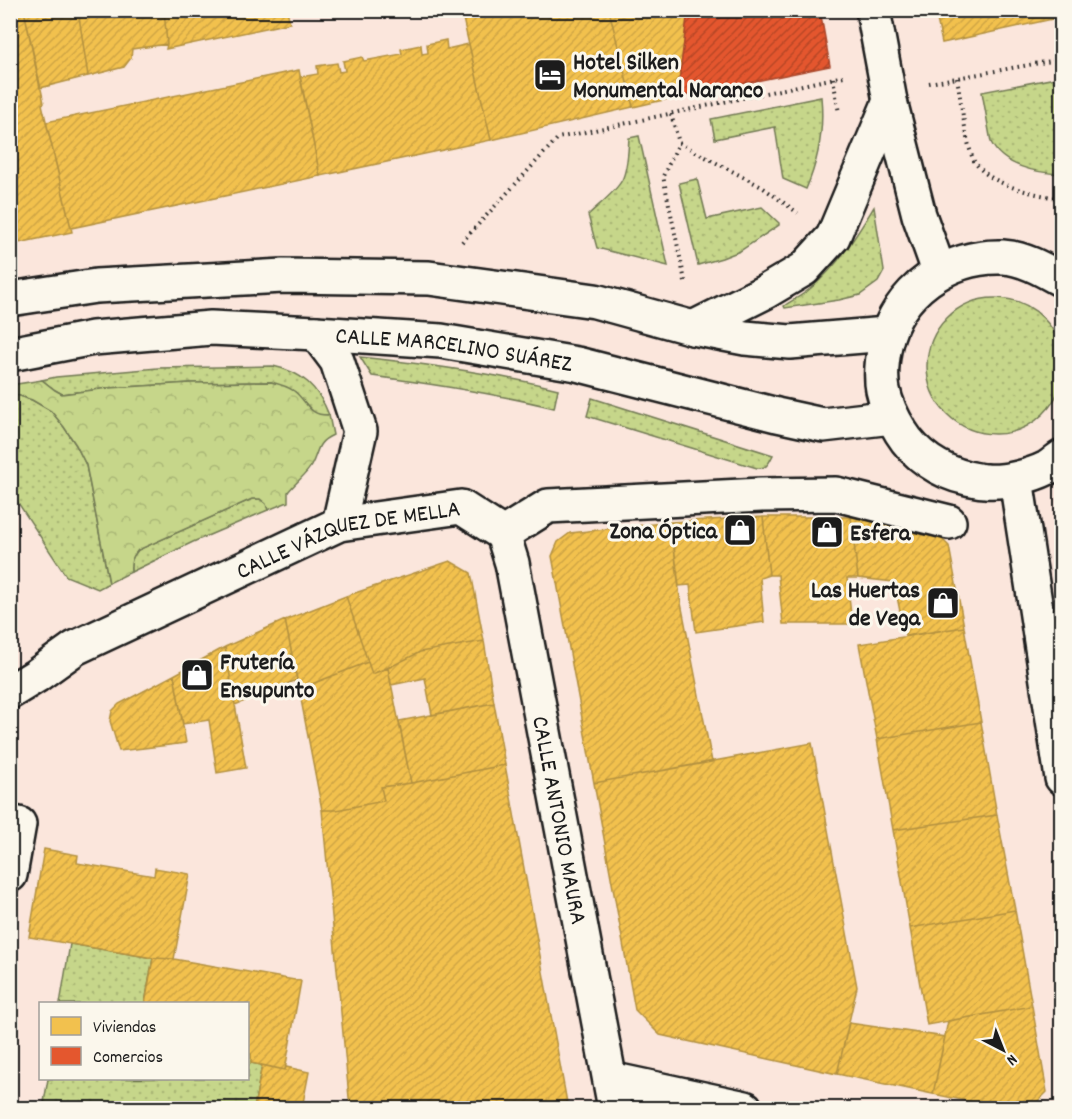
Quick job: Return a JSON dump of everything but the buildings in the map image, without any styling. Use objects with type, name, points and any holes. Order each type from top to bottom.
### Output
[{"type":"main road","points":[[873,10],[887,86],[919,215],[939,271]]},
{"type":"main road","points":[[693,328],[765,292],[804,269],[833,237],[887,86]]},
{"type":"main road","points":[[1062,280],[1037,265],[1004,257],[971,260],[939,271],[917,287],[899,308],[887,334],[881,361],[883,390],[892,417],[908,442],[930,462],[956,475],[986,482],[1016,479],[1047,468],[1062,457]]},
{"type":"main road","points":[[10,299],[96,286],[283,276],[429,278],[595,301],[693,328],[745,338],[790,342],[887,334]]},
{"type":"main road","name":"CALLE MARCELINO SUÁREZ","points":[[10,354],[93,338],[211,328],[441,341],[577,364],[823,425],[892,417]]},
{"type":"main road","points":[[316,333],[337,361],[360,431],[339,524]]},
{"type":"main road","points":[[1016,479],[1055,686],[1062,778]]},
{"type":"main road","points":[[503,534],[548,506],[761,495],[836,494],[949,522]]},
{"type":"main road","name":"CALLE VÁZQUEZ DE MELLA","points":[[10,692],[75,648],[339,524],[461,507],[503,534]]},
{"type":"main road","name":"CALLE ANTONIO MAURA","points":[[503,534],[512,564],[612,1094]]},
{"type":"main road","points":[[10,822],[19,824],[10,875]]},
{"type":"main road","points":[[612,1094],[745,1108]]},
{"type":"path","points":[[429,278],[558,138],[833,78],[887,86],[957,78],[1062,59]]},
{"type":"path","points":[[833,78],[839,114]]},
{"type":"path","points":[[957,78],[970,149],[975,163],[987,175],[1002,183],[1022,191],[1062,199]]},
{"type":"path","points":[[671,114],[678,143],[663,176],[685,281]]},
{"type":"path","points":[[678,143],[762,187],[805,219]]},
{"type":"path","points":[[676,281],[693,280]]},
{"type":"green space","points":[[1061,77],[1061,174],[1031,170],[1003,157],[991,142],[982,92]]},
{"type":"green space","points":[[821,97],[820,144],[806,189],[783,179],[775,127],[715,139],[711,119]]},
{"type":"green space","points":[[639,136],[668,266],[597,248],[588,215],[619,185],[625,170],[629,138]]},
{"type":"green space","points":[[697,179],[707,219],[762,207],[779,225],[740,251],[698,265],[679,183]]},
{"type":"green space","points":[[874,207],[884,271],[878,282],[860,295],[785,308],[784,306],[808,291],[830,270]]},
{"type":"green space","points":[[995,298],[1021,303],[1043,318],[1058,340],[1063,366],[1058,392],[1043,414],[1021,429],[995,434],[969,429],[947,414],[932,392],[927,366],[932,340],[947,318],[969,303]]},
{"type":"green space","points":[[360,357],[460,370],[558,389],[554,408],[463,389],[372,376]]},
{"type":"green space","points":[[273,366],[292,372],[308,382],[320,396],[329,415],[314,413],[295,392],[271,382],[191,383],[109,388],[62,394],[42,380],[158,368]]},
{"type":"green space","points":[[42,380],[62,394],[109,388],[191,383],[271,382],[294,391],[312,411],[329,415],[333,435],[323,441],[309,470],[288,492],[288,502],[268,510],[266,504],[260,499],[252,499],[138,550],[132,560],[131,572],[109,583],[86,465],[76,445],[51,411],[32,400],[11,393],[11,385]]},
{"type":"green space","points":[[11,393],[32,400],[51,411],[76,445],[86,465],[109,583],[98,589],[66,576],[11,492]]},
{"type":"green space","points":[[592,398],[773,455],[766,466],[757,468],[587,416]]},
{"type":"green space","points":[[252,499],[260,499],[267,504],[268,510],[131,572],[132,560],[138,550]]},
{"type":"green space","points":[[70,944],[153,958],[145,1002],[60,1002]]},
{"type":"green space","points":[[249,1054],[251,1054],[251,1063],[262,1065],[254,1108],[43,1108],[48,1080],[249,1080]]},
{"type":"place","name":"Hotel Silken Monumental Naranco","points":[[550,75]]},
{"type":"place","name":"Zona Óptica","points":[[740,530]]},
{"type":"place","name":"Esfera","points":[[827,532]]},
{"type":"place","name":"Las Huertas de Vega","points":[[943,603]]},
{"type":"place","name":"Frutería Ensupunto","points":[[197,675]]}]
